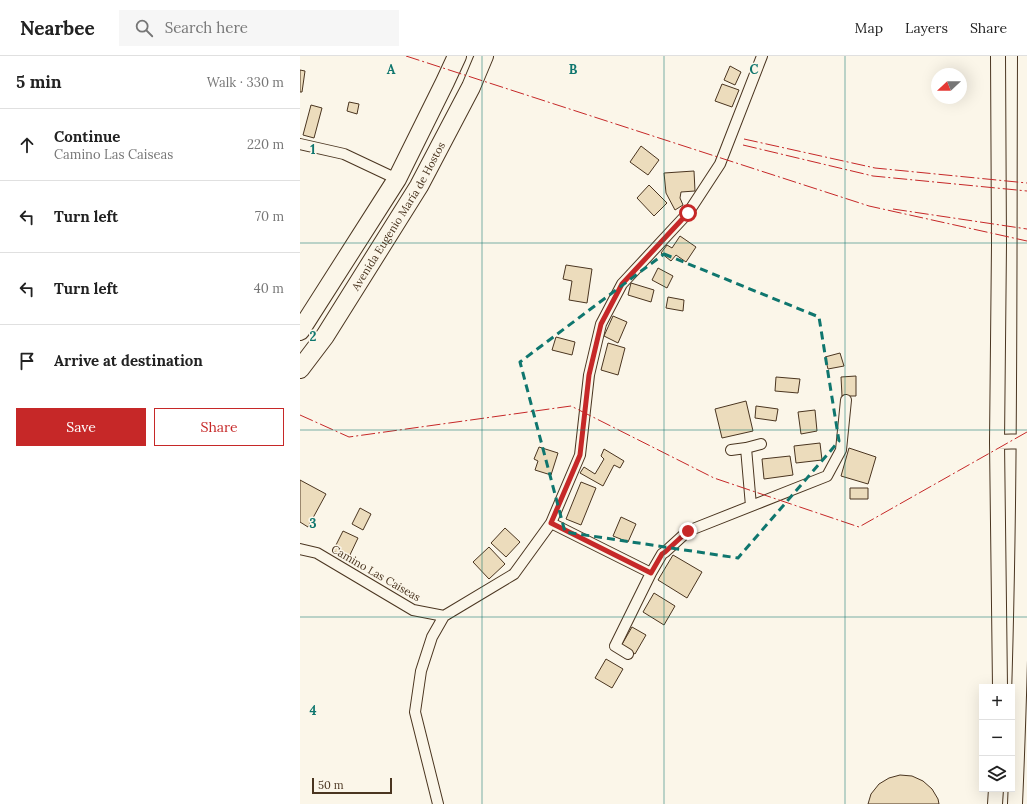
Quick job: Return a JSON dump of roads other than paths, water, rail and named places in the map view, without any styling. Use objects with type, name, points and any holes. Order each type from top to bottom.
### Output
[{"type":"highway","name":"Avenida Eugenio María de Hostos","points":[[300,331],[397,179],[446,82],[457,56]]},
{"type":"highway","name":"Avenida Eugenio María de Hostos","points":[[300,370],[325,336],[419,186],[471,86],[484,56]]},
{"type":"street","points":[[438,804],[415,712],[421,671],[432,637],[444,616],[514,574],[551,523],[580,455],[589,375],[601,324],[622,284],[688,213],[720,164],[762,56]]},
{"type":"street","points":[[998,56],[998,442],[1000,684]]},
{"type":"street","points":[[1015,736],[1020,689],[1026,441],[1025,56]]},
{"type":"street","points":[[300,144],[344,154],[397,179]]},
{"type":"street","points":[[628,654],[615,646],[662,554],[688,531],[827,476],[841,450],[846,400]]},
{"type":"street","points":[[998,442],[1026,441]]},
{"type":"street","points":[[732,450],[761,444]]},
{"type":"street","points":[[746,448],[752,506]]},
{"type":"street","points":[[1023,528],[1027,514]]},
{"type":"street","points":[[551,523],[651,573]]},
{"type":"street","name":"Camino Las Caiseas","points":[[300,549],[317,553],[413,610],[444,616]]},
{"type":"street","points":[[1015,756],[1015,804]]},
{"type":"street","points":[[995,804],[996,792]]}]
